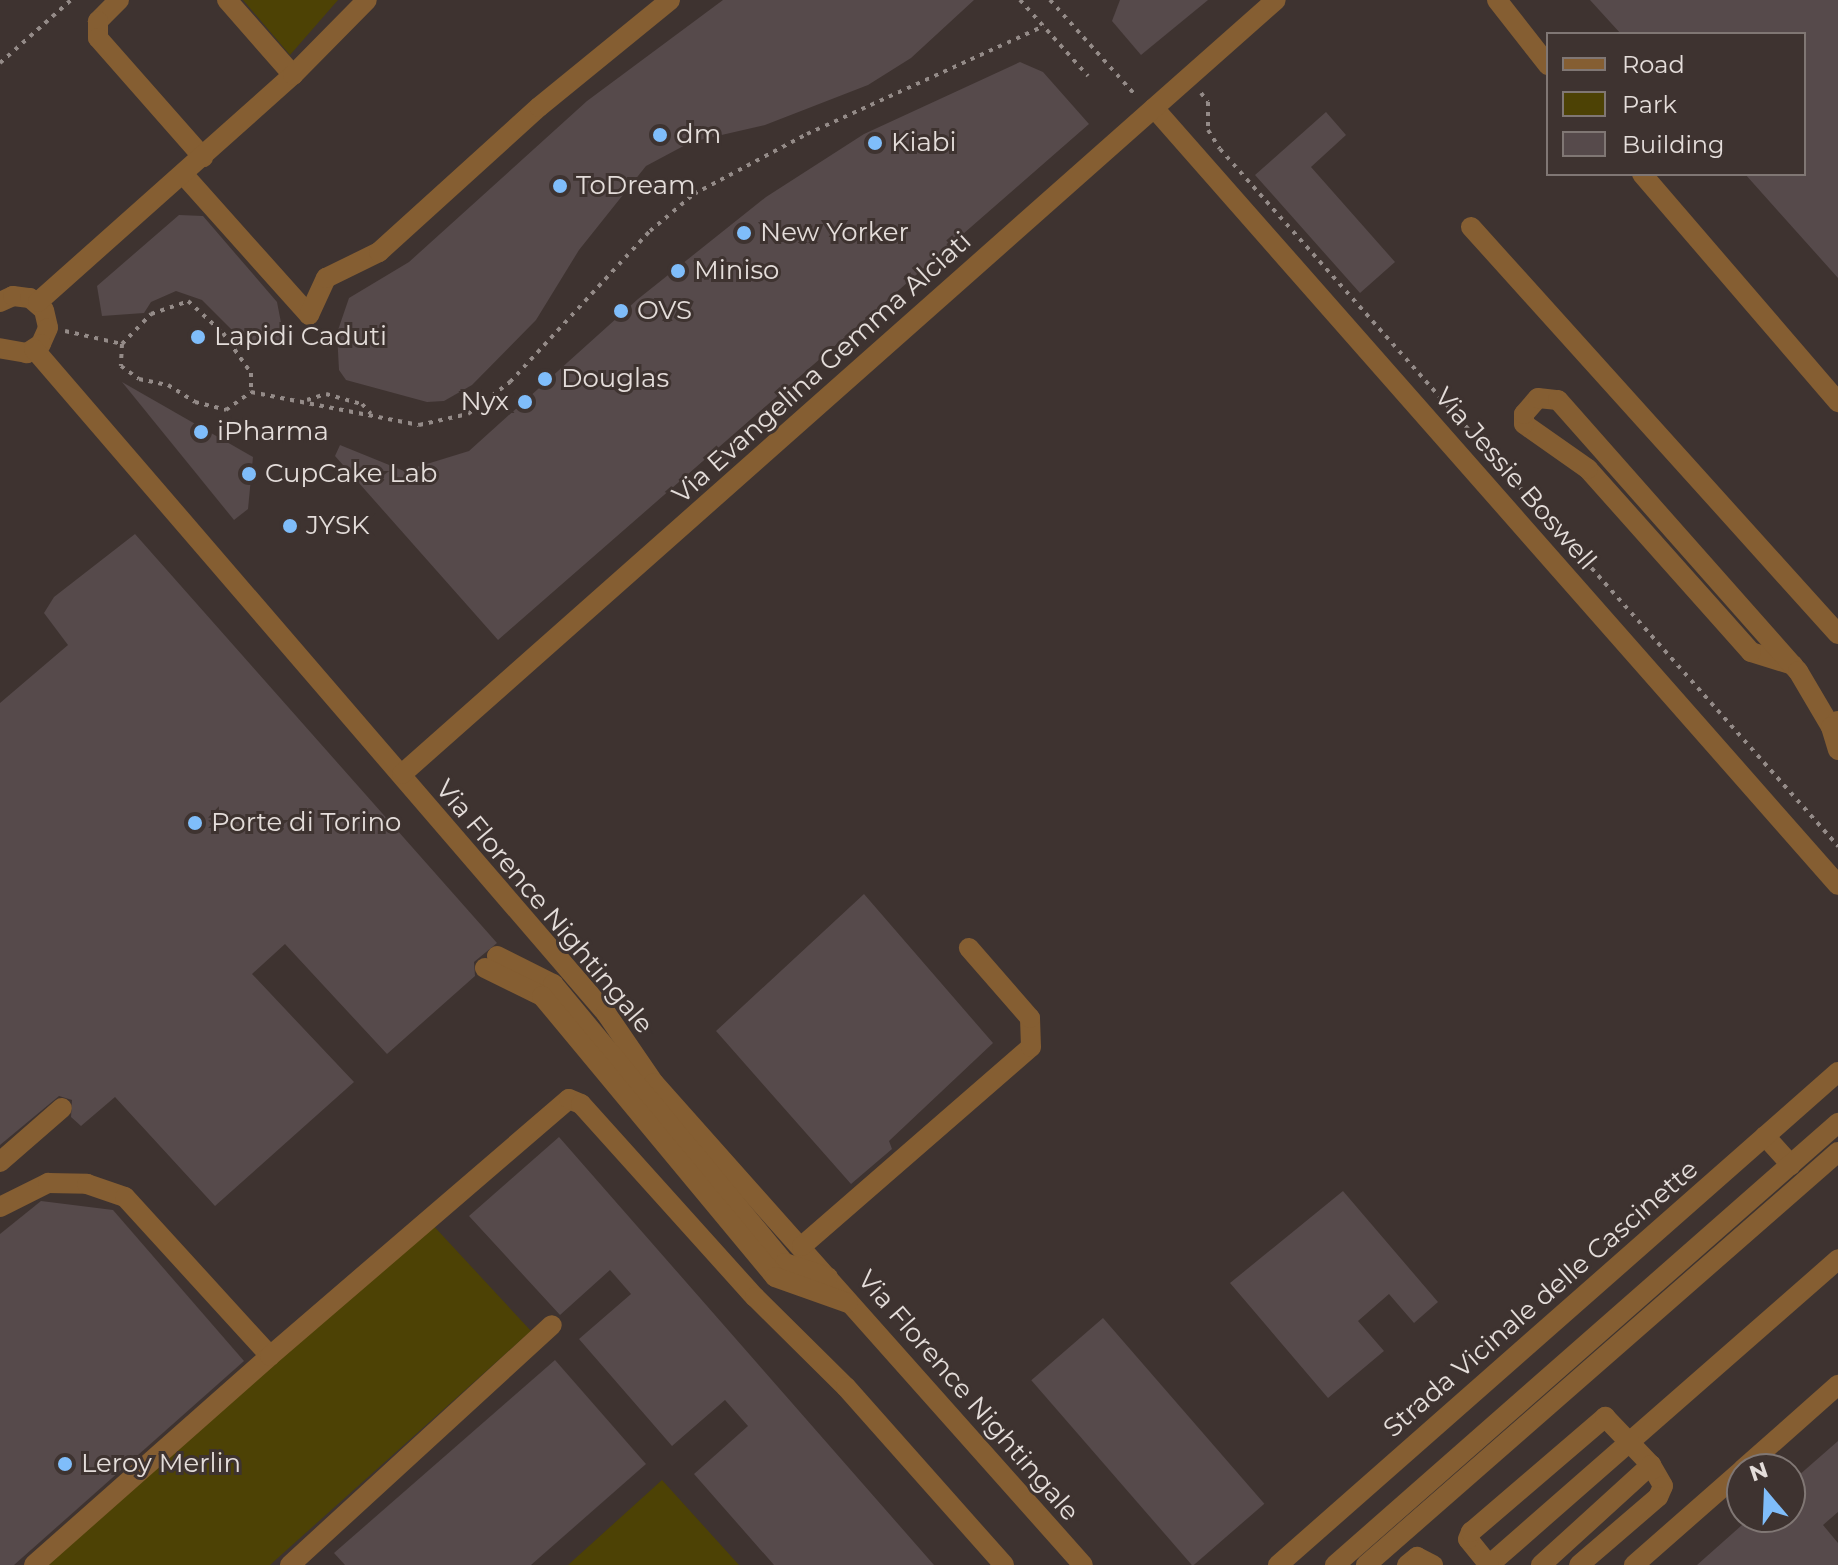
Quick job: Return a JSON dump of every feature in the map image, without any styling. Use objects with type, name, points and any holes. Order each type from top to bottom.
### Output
[{"type":"street","points":[[119,0],[98,21],[98,38],[203,157]]},
{"type":"street","points":[[227,0],[293,75]]},
{"type":"street","points":[[38,302],[293,75],[367,0]]},
{"type":"street","points":[[183,174],[309,315],[326,278],[379,252],[646,7],[670,0]]},
{"type":"street","name":"Via Evangelina Gemma Alciati","points":[[402,774],[1276,0]]},
{"type":"street","points":[[1497,0],[1546,62]]},
{"type":"street","name":"Via Jessie Boswell","points":[[1152,110],[1838,885]]},
{"type":"street","points":[[1644,176],[1838,402]]},
{"type":"street","points":[[1471,227],[1838,634]]},
{"type":"street","points":[[0,302],[22,295],[38,302],[48,328],[34,349],[17,354],[0,348]]},
{"type":"street","name":"Via Florence Nightingale","points":[[34,349],[606,1013],[654,1083],[1083,1565]]},
{"type":"street","points":[[1793,665],[1751,652],[1588,469],[1524,424],[1524,414],[1538,398],[1558,400],[1793,665],[1834,724],[1838,750]]},
{"type":"street","points":[[802,1246],[1031,1047],[1030,1018],[969,948]]},
{"type":"street","points":[[828,1277],[785,1263],[553,984],[491,962],[542,996],[775,1277],[852,1304]]},
{"type":"street","name":"Strada Vicinale delle Cascinette","points":[[1278,1565],[1838,1072]]},
{"type":"street","points":[[34,1565],[270,1356],[569,1099],[581,1104],[755,1297],[846,1387],[1004,1565]]},
{"type":"street","points":[[0,1162],[62,1108]]},
{"type":"street","points":[[1366,1565],[1487,1446],[1838,1123]]},
{"type":"street","points":[[1765,1136],[1791,1165]]},
{"type":"street","points":[[1335,1565],[1487,1446],[1838,1152]]},
{"type":"street","points":[[0,1207],[48,1183],[87,1184],[125,1197],[270,1356]]},
{"type":"street","points":[[1579,1565],[1658,1497],[1663,1480],[1630,1441],[1605,1417],[1471,1532],[1468,1539],[1489,1565],[1630,1441],[1838,1259]]},
{"type":"street","points":[[290,1565],[552,1325]]},
{"type":"street","points":[[1760,1453],[1838,1385]]},
{"type":"street","points":[[1541,1565],[1651,1465]]},
{"type":"street","points":[[1634,1565],[1726,1483]]},
{"type":"street","points":[[1407,1565],[1417,1557],[1433,1565]]},
{"type":"path","points":[[0,63],[71,0]]},
{"type":"path","points":[[1020,0],[1088,76]]},
{"type":"path","points":[[1050,0],[1152,110]]},
{"type":"path","points":[[251,392],[251,373],[223,333],[188,301],[151,314],[122,344],[121,366],[130,373],[168,385],[195,402],[226,410],[251,392],[419,425],[468,414],[510,382],[650,231],[694,194],[807,134],[1044,26]]},
{"type":"path","points":[[1188,78],[1208,102],[1208,130],[1220,149],[1838,846]]},
{"type":"path","points":[[48,328],[122,344]]},
{"type":"path","points":[[304,401],[326,394],[362,404],[373,416]]},
{"type":"green space","points":[[243,0],[338,0],[290,55]]},
{"type":"green space","points":[[430,1222],[531,1331],[270,1565],[41,1565]]},
{"type":"green space","points":[[662,1480],[739,1565],[568,1565]]},
{"type":"building","name":"ToDream","points":[[723,0],[974,0],[911,58],[868,85],[765,125],[691,142],[646,166],[579,250],[536,320],[472,385],[444,401],[427,402],[346,380],[339,370],[337,333],[349,298],[409,262],[587,101]]},
{"type":"building","points":[[1120,0],[1208,0],[1141,55],[1112,21]]},
{"type":"building","points":[[1590,0],[1838,0],[1838,278],[1747,176],[1806,176],[1806,32],[1619,32]]},
{"type":"building","points":[[1020,62],[1043,72],[1089,124],[498,640],[335,456],[340,445],[404,471],[469,451],[638,299],[766,197],[864,134]]},
{"type":"building","points":[[1326,112],[1346,135],[1311,167],[1395,262],[1360,293],[1255,175]]},
{"type":"building","points":[[179,215],[203,216],[277,302],[285,343],[248,346],[202,300],[176,291],[151,302],[144,313],[102,316],[97,286]]},
{"type":"building","points":[[122,382],[253,457],[248,509],[234,520]]},
{"type":"building","name":"Porte di Torino","points":[[135,534],[497,943],[474,962],[475,976],[387,1054],[285,944],[252,974],[354,1082],[215,1206],[115,1097],[81,1126],[71,1117],[72,1100],[59,1096],[0,1145],[0,703],[68,645],[44,613],[54,597]]},
{"type":"building","points":[[864,894],[993,1043],[889,1141],[892,1149],[851,1184],[716,1031]]},
{"type":"building","points":[[559,1137],[934,1565],[774,1565],[694,1474],[748,1426],[725,1400],[672,1446],[579,1339],[631,1294],[610,1270],[560,1315],[469,1216]]},
{"type":"building","points":[[1343,1191],[1438,1302],[1414,1323],[1389,1294],[1358,1321],[1384,1351],[1328,1398],[1230,1283]]},
{"type":"building","name":"Leroy Merlin","points":[[41,1201],[113,1210],[244,1361],[14,1565],[0,1565],[0,1234]]},
{"type":"building","points":[[1103,1318],[1264,1504],[1192,1565],[1031,1380]]},
{"type":"building","points":[[555,1360],[646,1464],[531,1565],[345,1565],[334,1553]]},
{"type":"building","points":[[1838,1441],[1838,1512],[1823,1525],[1838,1543],[1838,1565],[1697,1565],[1733,1533],[1806,1533],[1806,1469]]},
{"type":"place","name":"dm","points":[[660,135]]},
{"type":"place","name":"Kiabi","points":[[875,143]]},
{"type":"place","name":"ToDream","points":[[560,186]]},
{"type":"place","name":"New Yorker","points":[[744,233]]},
{"type":"place","name":"Miniso","points":[[678,271]]},
{"type":"place","name":"OVS","points":[[621,311]]},
{"type":"place","name":"Lapidi Caduti","points":[[198,337]]},
{"type":"place","name":"Douglas","points":[[545,379]]},
{"type":"place","name":"Nyx","points":[[525,402]]},
{"type":"place","name":"iPharma","points":[[201,432]]},
{"type":"place","name":"CupCake Lab","points":[[249,474]]},
{"type":"place","name":"JYSK","points":[[290,526]]},
{"type":"place","name":"Porte di Torino","points":[[195,823]]},
{"type":"place","name":"Leroy Merlin","points":[[65,1464]]}]
